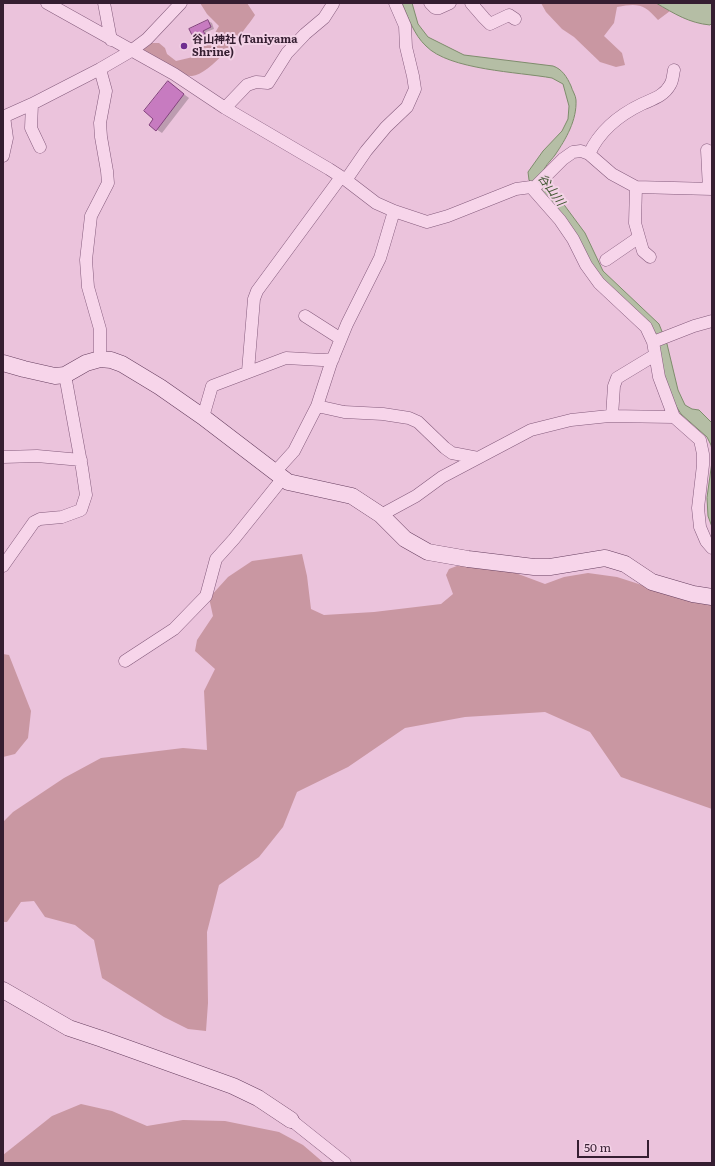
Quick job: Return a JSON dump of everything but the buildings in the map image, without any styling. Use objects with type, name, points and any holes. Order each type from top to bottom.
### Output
[{"type":"street","points":[[47,3],[174,74],[225,108],[344,179],[376,203],[394,212],[427,222],[448,216],[516,189],[532,187],[560,220],[586,265],[599,283],[646,327],[653,342],[659,377],[674,417],[700,440],[703,454],[703,464],[698,508],[700,527],[710,543]]},
{"type":"street","points":[[104,3],[111,40]]},
{"type":"street","points":[[3,156],[7,138],[3,116],[32,104],[100,69],[131,51],[147,39],[181,3]]},
{"type":"street","points":[[248,371],[254,299],[258,291],[366,151],[386,127],[407,107],[414,89],[413,76],[406,47],[405,26],[395,3]]},
{"type":"street","points":[[430,3],[435,8],[439,8],[450,3]]},
{"type":"street","points":[[471,3],[490,24],[509,15],[515,19]]},
{"type":"street","points":[[225,108],[247,85],[256,82],[268,83],[286,53],[304,34],[324,18],[333,4]]},
{"type":"street","points":[[100,69],[106,91],[100,123],[100,137],[108,183],[91,216],[86,260],[88,287],[100,329],[100,359]]},
{"type":"street","points":[[589,154],[594,143],[607,127],[621,115],[661,96],[671,84],[674,70]]},
{"type":"street","points":[[32,104],[31,128],[40,147]]},
{"type":"street","points":[[533,190],[554,168],[573,152],[581,151],[589,154],[612,174],[636,187],[710,189],[706,150]]},
{"type":"street","points":[[636,187],[635,224],[643,251],[650,256]]},
{"type":"street","points":[[125,661],[174,628],[206,596],[216,559],[279,475],[294,451],[318,406],[340,339],[380,258],[394,212]]},
{"type":"street","points":[[606,260],[638,238]]},
{"type":"street","points":[[305,316],[340,339]]},
{"type":"street","points":[[653,342],[712,321]]},
{"type":"street","points":[[612,416],[614,386],[617,378],[655,355]]},
{"type":"street","points":[[203,417],[212,386],[248,371],[286,358],[322,360],[333,359]]},
{"type":"street","points":[[3,363],[55,376],[65,375],[86,363],[100,359],[111,360],[122,364],[160,387],[203,417],[288,482],[352,496],[381,515],[405,539],[428,552],[468,559],[534,567],[605,558],[625,564],[652,582],[692,594],[712,597]]},
{"type":"street","points":[[3,566],[34,522],[40,519],[62,517],[81,510],[86,495],[65,375]]},
{"type":"street","points":[[318,406],[344,412],[383,414],[409,418],[418,422],[452,453],[478,458]]},
{"type":"street","points":[[381,515],[416,496],[442,477],[531,430],[571,420],[612,416],[674,417]]},
{"type":"street","points":[[3,457],[37,456],[81,460]]},
{"type":"street","points":[[3,990],[69,1028],[233,1086],[258,1098],[292,1120],[345,1163]]},
{"type":"shaded area","points":[[200,3],[247,3],[255,15],[226,51],[208,68],[199,74],[187,76],[180,74],[140,51],[151,43],[159,43],[165,48],[167,54],[176,61],[193,57],[212,38],[219,26],[207,14]]},
{"type":"shaded area","points":[[541,3],[656,3],[670,11],[658,20],[649,11],[640,6],[630,5],[617,7],[614,23],[604,36],[622,53],[625,65],[616,67],[600,62],[574,37],[562,29],[546,12]]},
{"type":"shaded area","points":[[302,554],[307,576],[311,609],[324,615],[374,612],[441,604],[453,594],[446,575],[449,569],[462,564],[513,572],[545,584],[564,577],[588,573],[617,577],[648,587],[712,602],[712,809],[621,777],[590,732],[545,712],[465,717],[405,728],[348,767],[297,792],[283,827],[259,857],[219,885],[207,932],[208,1003],[206,1031],[188,1029],[164,1017],[102,978],[94,940],[75,925],[45,917],[34,901],[21,902],[7,922],[3,922],[3,822],[13,812],[64,778],[101,758],[183,748],[207,750],[204,691],[215,669],[195,651],[197,640],[213,616],[209,598],[228,577],[252,561]]},
{"type":"shaded area","points":[[3,654],[9,655],[31,711],[28,738],[15,754],[3,757]]},
{"type":"shaded area","points":[[81,1104],[112,1111],[147,1126],[183,1120],[225,1121],[279,1132],[303,1145],[324,1163],[3,1163],[3,1155],[52,1116]]},
{"type":"water","name":"谷山川","points":[[402,3],[412,3],[418,24],[428,37],[464,55],[553,66],[562,71],[576,98],[575,115],[567,136],[542,175],[585,233],[603,271],[659,324],[667,344],[678,390],[685,405],[692,409],[699,410],[712,423],[712,450],[707,437],[681,414],[673,401],[663,373],[658,349],[613,293],[539,191],[529,180],[528,172],[543,151],[562,131],[568,119],[569,106],[563,84],[552,78],[504,72],[467,65],[437,54],[426,46],[418,37]]},
{"type":"water","points":[[656,3],[712,3],[712,23],[710,25],[702,24],[689,20]]},
{"type":"water","points":[[712,462],[712,527],[708,516],[707,498]]},
{"type":"place","name":"谷山神社 (Taniyama Shrine)","points":[[184,46]]}]
